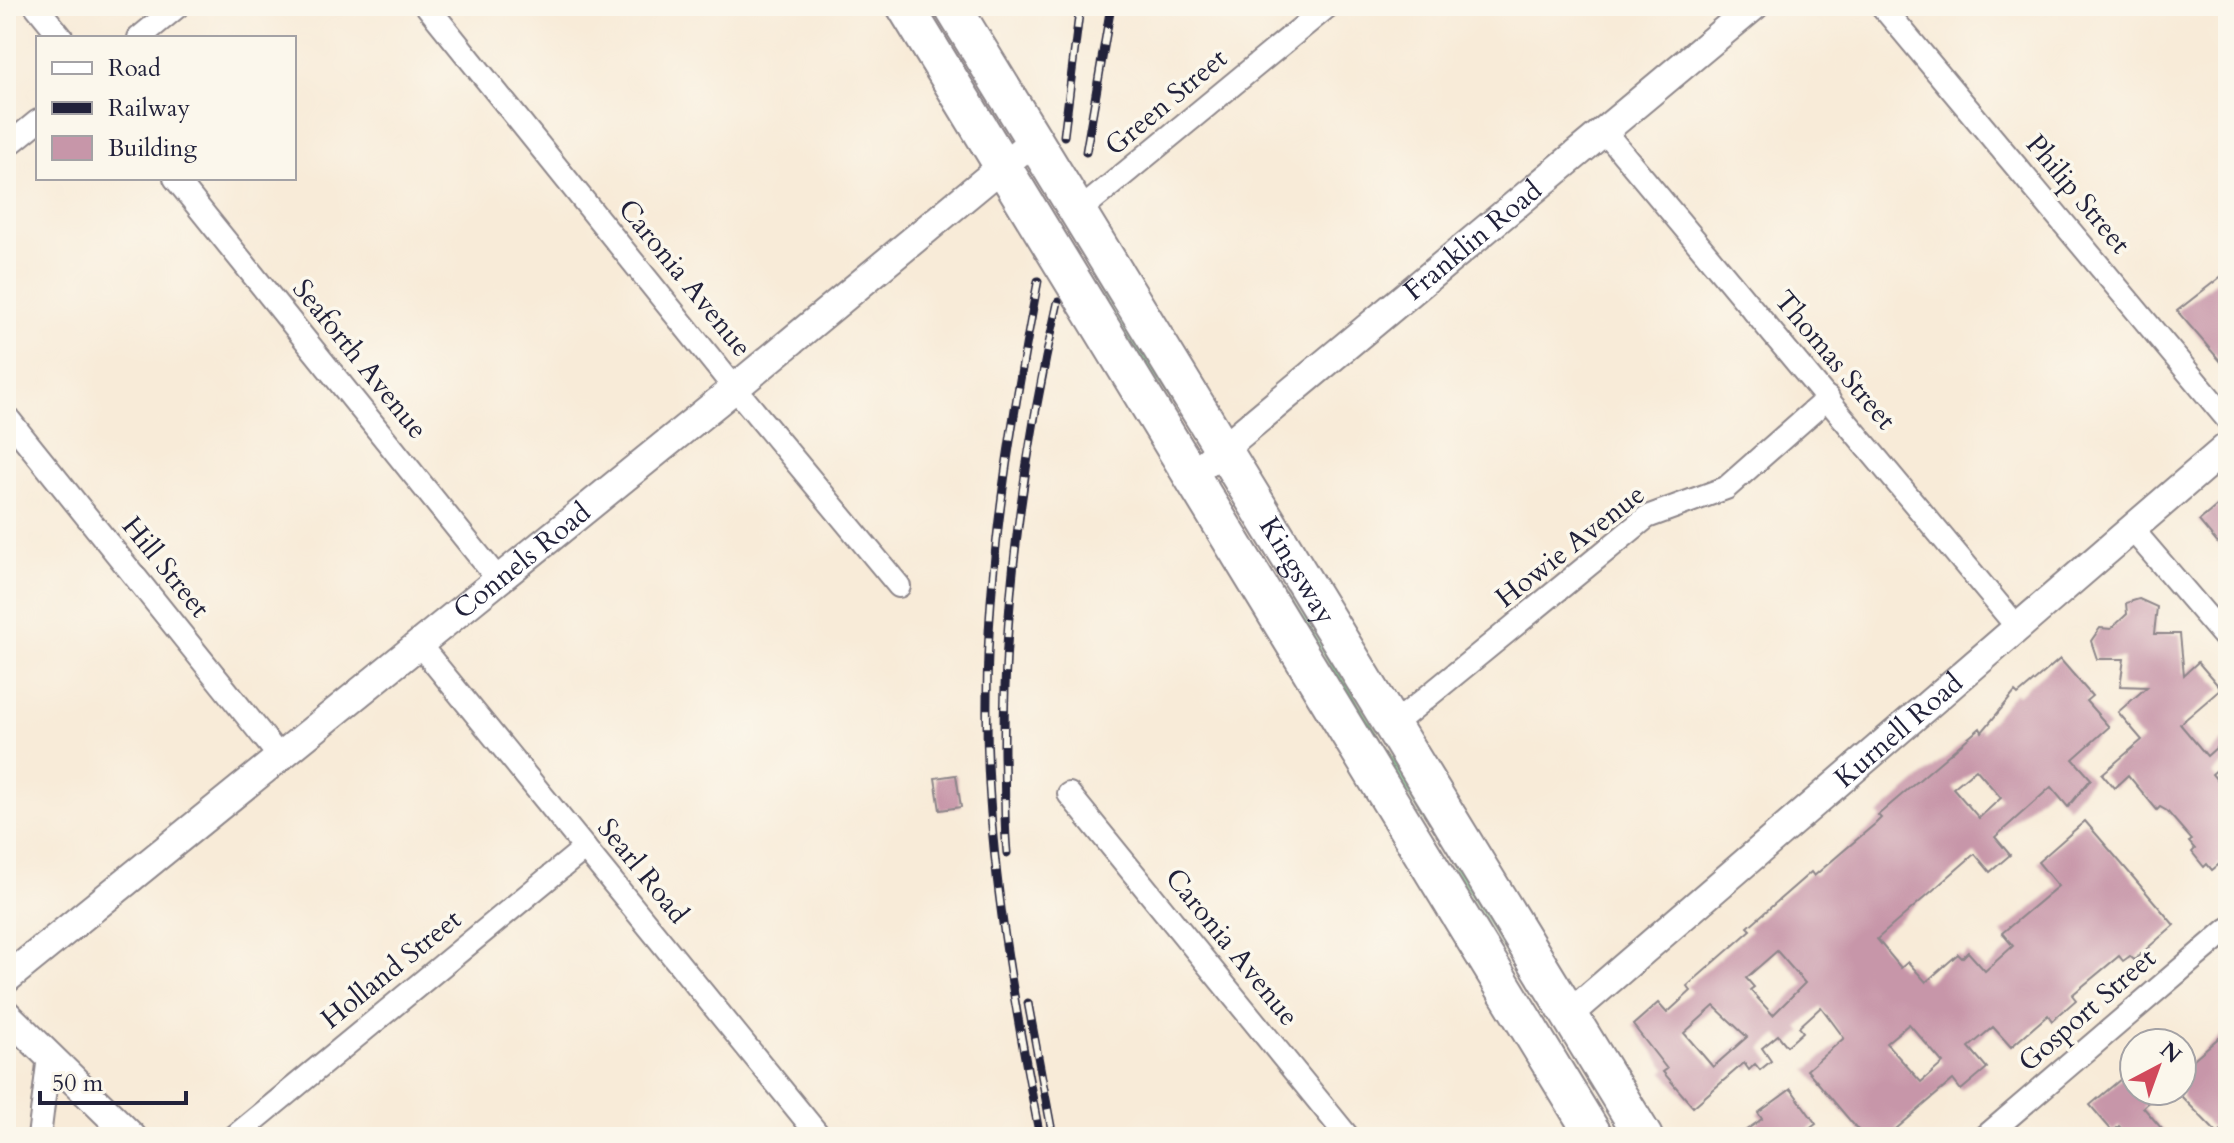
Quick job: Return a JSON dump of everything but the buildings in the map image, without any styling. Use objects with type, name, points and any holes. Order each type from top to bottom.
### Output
[{"type":"main road","name":"Kingsway","points":[[905,6],[1595,1137]]},
{"type":"main road","name":"Kingsway","points":[[952,6],[1644,1137]]},
{"type":"street","points":[[36,6],[60,36]]},
{"type":"street","points":[[141,36],[178,6]]},
{"type":"street","name":"Caronia Avenue","points":[[427,6],[899,586]]},
{"type":"street","name":"Green Street","points":[[1078,212],[1328,6]]},
{"type":"street","name":"Franklin Road","points":[[1190,476],[1754,6]]},
{"type":"street","name":"Philip Street","points":[[1882,6],[2228,420]]},
{"type":"street","points":[[6,147],[36,123]]},
{"type":"street","name":"Thomas Street","points":[[1604,131],[2018,628]]},
{"type":"street","name":"Connels Road","points":[[6,979],[735,388],[1034,140]]},
{"type":"street","name":"Seaforth Avenue","points":[[177,180],[497,578]]},
{"type":"street","name":"Howie Avenue","points":[[1393,725],[1647,517],[1726,488],[1828,398]]},
{"type":"street","name":"Hill Street","points":[[6,416],[279,756]]},
{"type":"street","name":"Kurnell Road","points":[[1570,1014],[2228,446]]},
{"type":"street","points":[[2132,529],[2228,641]]},
{"type":"street","name":"Searl Road","points":[[418,643],[820,1137]]},
{"type":"street","name":"Caronia Avenue","points":[[1069,794],[1348,1137]]},
{"type":"street","name":"Holland Street","points":[[234,1137],[585,848]]},
{"type":"street","name":"Gosport Street","points":[[1985,1137],[2228,929]]},
{"type":"street","points":[[6,1014],[132,1137]]},
{"type":"street","points":[[39,1137],[49,1056]]},
{"type":"green space","points":[[1090,262],[1181,412],[1142,361],[1112,314],[1092,274]]},
{"type":"green space","points":[[1283,582],[1522,963],[1515,969],[1298,614]]},
{"type":"railway","points":[[1064,136],[1080,6]]},
{"type":"railway","points":[[1086,152],[1111,6]]},
{"type":"railway","points":[[1038,281],[1019,384],[997,540],[987,697],[990,808],[1002,918],[1040,1137]]},
{"type":"railway","points":[[1007,853],[1005,698],[1012,584],[1035,414],[1058,302]]},
{"type":"railway","points":[[1028,1003],[1053,1137]]}]
